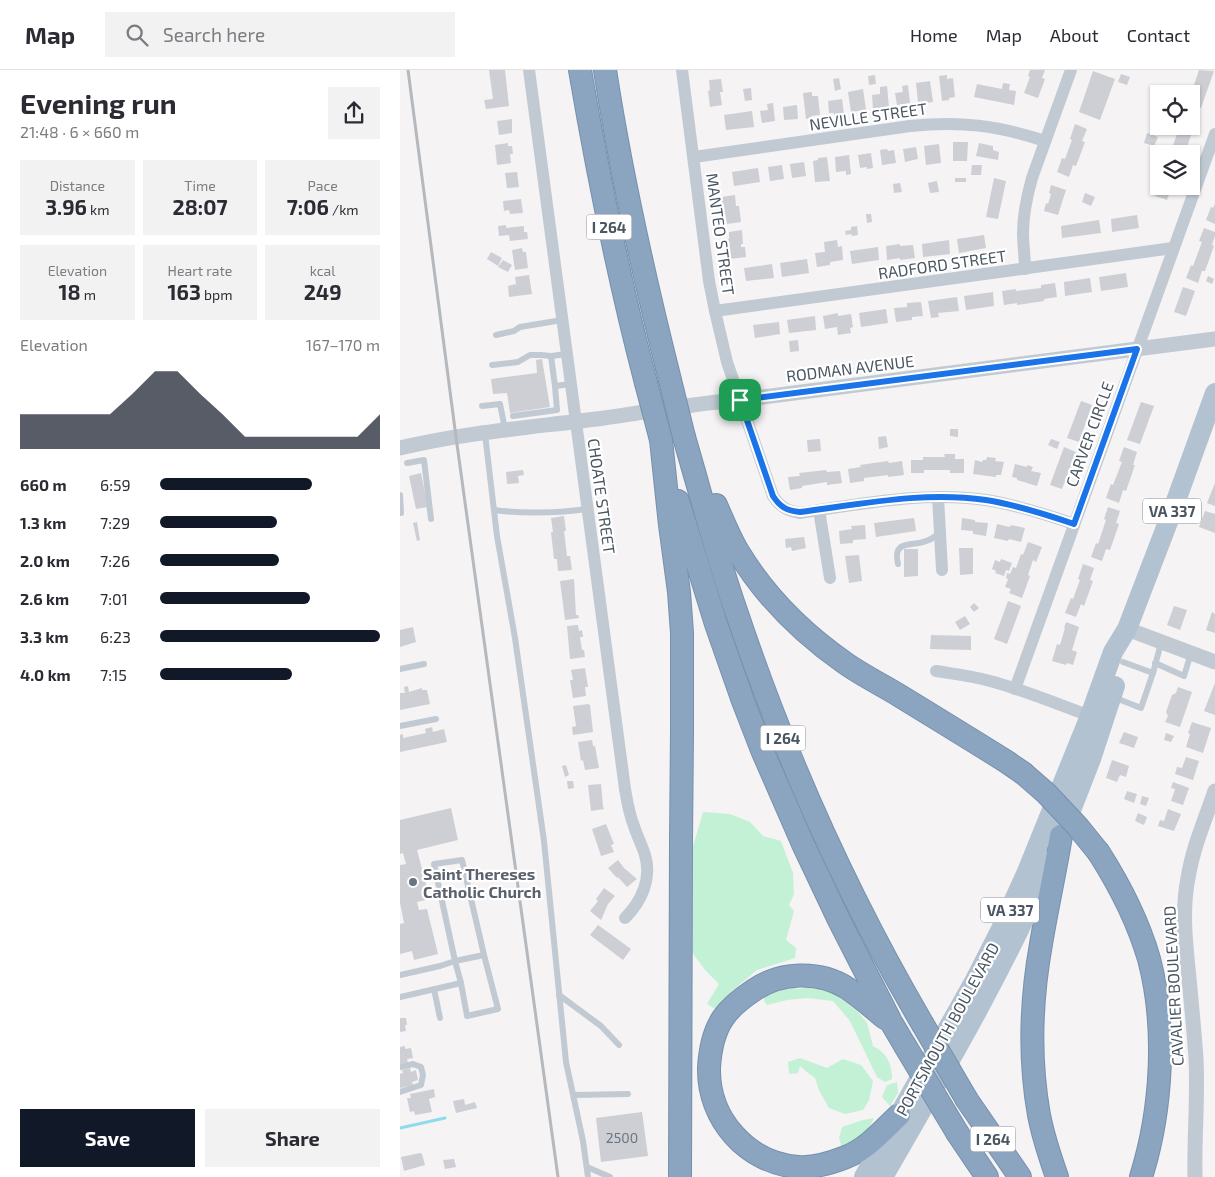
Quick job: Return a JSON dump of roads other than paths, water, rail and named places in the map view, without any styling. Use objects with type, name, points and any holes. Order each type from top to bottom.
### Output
[{"type":"highway","name":"I 264","points":[[580,70],[608,224],[633,336],[683,520],[743,701],[803,844],[891,1022],[958,1134],[987,1177]]},
{"type":"highway","name":"I 264","points":[[605,70],[622,169],[648,296],[684,436],[736,610],[780,730],[832,853],[883,954],[967,1100],[1020,1177]]},
{"type":"highway","points":[[684,436],[737,550],[754,576],[795,622],[846,664],[1023,773],[1046,793],[1078,827],[1115,877],[1149,959],[1158,1018],[1160,1048],[1156,1108],[1151,1139],[1141,1177]]},
{"type":"highway","points":[[661,440],[682,633],[680,1177]]},
{"type":"highway","points":[[1057,1177],[1039,1116],[1032,1047],[1035,989],[1041,945],[1061,836]]},
{"type":"highway","points":[[891,1022],[856,994],[834,981],[815,976],[800,975],[786,976],[773,980],[743,997],[732,1006],[723,1018],[716,1030],[711,1050],[710,1085],[713,1100],[719,1114],[727,1128],[739,1141],[753,1152],[767,1159],[799,1167],[815,1166],[848,1157],[862,1148],[899,1115]]},
{"type":"main road","name":"PORTSMOUTH BOULEVARD","points":[[864,1177],[974,982],[1026,874],[1114,652],[1127,628],[1215,393]]},
{"type":"main road","name":"PORTSMOUTH BOULEVARD","points":[[883,1177],[975,1015],[1034,901],[1091,760],[1123,662],[1127,628]]},
{"type":"street","name":"CHOATE STREET","points":[[528,70],[627,802],[645,855],[647,867],[647,879],[644,890],[639,901],[625,918]]},
{"type":"street","name":"MANTEO STREET","points":[[682,70],[709,281],[715,311],[727,362],[773,496],[778,503],[792,512],[800,512],[887,501],[938,497],[985,500],[1013,505],[1074,524]]},
{"type":"street","points":[[1025,269],[1024,216],[1030,186],[1071,70]]},
{"type":"street","name":"NEVILLE STREET","points":[[694,157],[937,123],[990,126],[1045,141]]},
{"type":"street","name":"CARVER CIRCLE","points":[[1015,689],[1215,134]]},
{"type":"street","name":"RADFORD STREET","points":[[715,311],[1173,248]]},
{"type":"street","name":"RODMAN AVENUE","points":[[407,446],[505,430],[1215,338]]},
{"type":"street","points":[[938,497],[942,570]]},
{"type":"street","points":[[819,510],[830,578]]},
{"type":"street","points":[[1127,628],[1215,662]]},
{"type":"street","points":[[936,671],[989,680],[1090,716]]},
{"type":"street","name":"CAVALIER BOULEVARD","points":[[1197,1177],[1195,1153],[1196,1067],[1184,928],[1185,904],[1187,879],[1192,855],[1215,791]]},
{"type":"lane","points":[[496,335],[514,331],[520,327],[562,320]]},
{"type":"lane","points":[[492,365],[518,362],[530,355],[551,356],[566,354]]},
{"type":"lane","points":[[513,416],[557,410],[551,356]]},
{"type":"lane","points":[[555,386],[571,384]]},
{"type":"lane","points":[[482,406],[500,404],[505,430]]},
{"type":"lane","points":[[485,433],[497,536],[516,647],[544,841],[566,1062],[583,1141],[588,1177]]},
{"type":"lane","points":[[407,446],[416,461]]},
{"type":"lane","points":[[407,463],[424,460],[431,518]]},
{"type":"lane","points":[[400,495],[401,514]]},
{"type":"lane","points":[[494,510],[508,512],[564,512],[588,509]]},
{"type":"lane","points":[[898,564],[897,552],[905,544],[925,542],[940,533]]},
{"type":"lane","points":[[1112,696],[1141,708],[1162,642]]},
{"type":"lane","points":[[1155,663],[1184,676],[1191,653]]},
{"type":"lane","points":[[1123,662],[1153,673]]},
{"type":"lane","points":[[400,669],[424,664]]},
{"type":"lane","points":[[400,726],[436,719]]},
{"type":"lane","points":[[462,860],[498,1010],[467,1016],[455,961],[434,864],[462,860]]},
{"type":"lane","points":[[400,975],[455,961],[484,956]]},
{"type":"lane","points":[[400,997],[461,983]]},
{"type":"lane","points":[[434,989],[440,1018]]},
{"type":"lane","points":[[559,995],[601,1026],[619,1045]]},
{"type":"lane","points":[[400,1067],[413,1064],[421,1067],[423,1075],[421,1085],[400,1092]]},
{"type":"lane","points":[[574,1095],[628,1094]]},
{"type":"lane","points":[[587,1167],[610,1177]]},
{"type":"waterway","points":[[400,1128],[445,1118]]},
{"type":"railway","points":[[408,70],[456,437],[558,1177]]},
{"type":"place","name":"Saint Thereses Catholic Church","points":[[413,882]]}]
